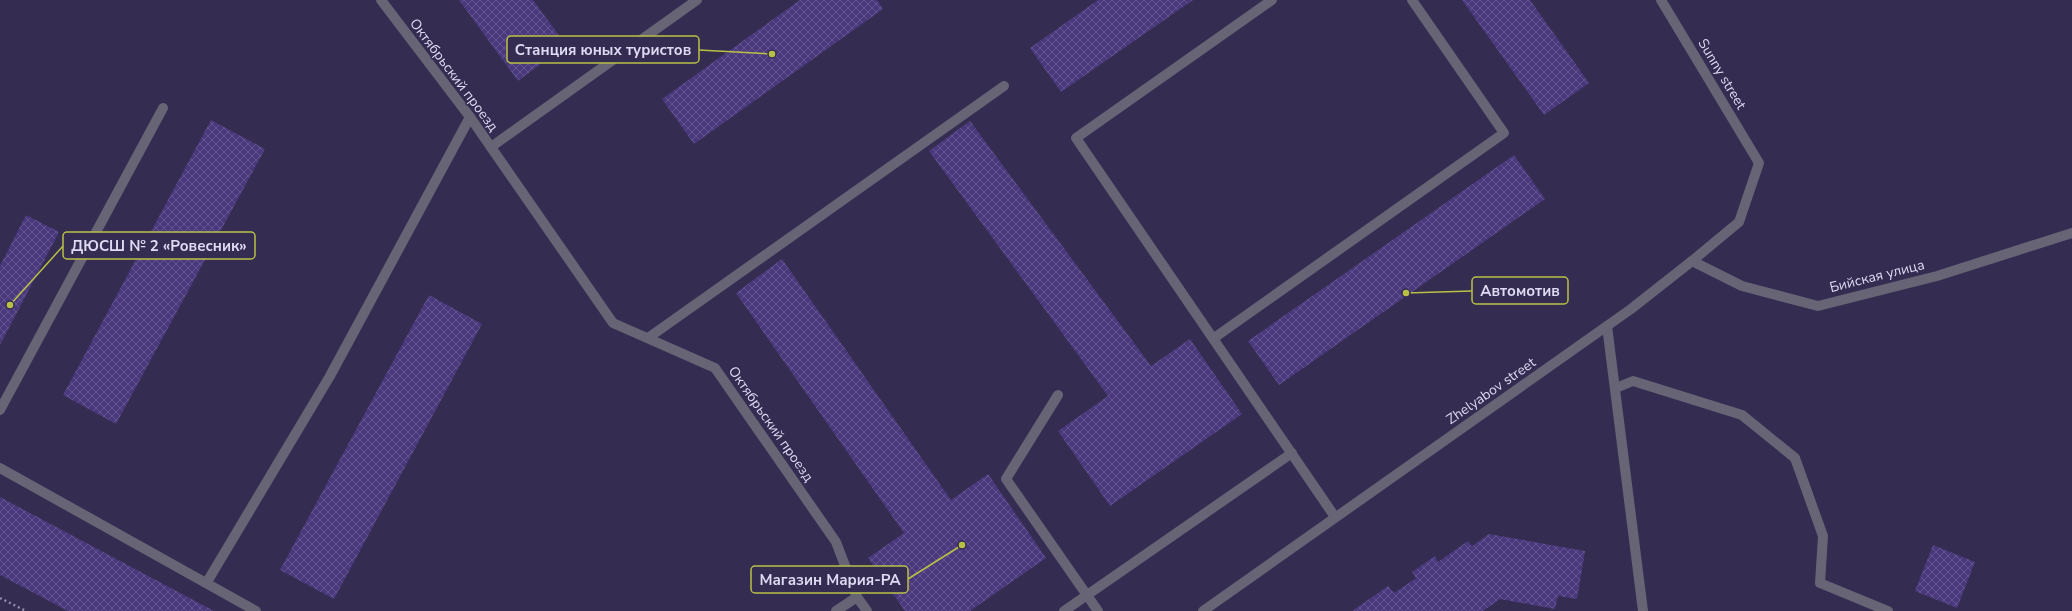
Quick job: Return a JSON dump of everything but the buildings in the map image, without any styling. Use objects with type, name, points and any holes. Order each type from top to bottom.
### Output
[{"type":"street","name":"Октябрьский проезд","points":[[381,0],[470,117],[613,323],[715,368],[836,542],[857,597],[868,611]]},
{"type":"street","name":"Октябрьский проезд","points":[[491,147],[697,0]]},
{"type":"street","points":[[1272,0],[1076,138],[1335,517]]},
{"type":"street","points":[[1214,338],[1504,133],[1412,0]]},
{"type":"street","name":"Sunny street","points":[[1661,0],[1759,163]]},
{"type":"street","points":[[648,338],[1004,86]]},
{"type":"street","points":[[0,410],[163,108]]},
{"type":"street","points":[[207,582],[330,376],[470,117]]},
{"type":"street","name":"Zhelyabov street","points":[[1203,611],[1631,309],[1692,260],[1739,222],[1759,163]]},
{"type":"street","name":"Бийская улица","points":[[1692,260],[1742,286],[1818,306],[1937,276],[2072,233]]},
{"type":"street","points":[[1607,326],[1643,611]]},
{"type":"street","points":[[1616,388],[1633,381],[1742,416],[1795,458],[1823,536],[1820,583],[1888,611]]},
{"type":"street","points":[[1058,396],[1006,479],[1098,611]]},
{"type":"street","points":[[1064,611],[1292,453]]},
{"type":"street","points":[[0,468],[207,582],[256,611]]},
{"type":"street","points":[[836,611],[857,597]]},
{"type":"path","points":[[0,598],[26,611]]},
{"type":"place","name":"Станция юных туристов","points":[[772,54]]},
{"type":"place","name":"Автомотив","points":[[1406,293]]},
{"type":"place","name":"ДЮСШ № 2 «Ровесник»","points":[[10,305]]},
{"type":"place","name":"Магазин Мария-РА","points":[[962,545]]}]
